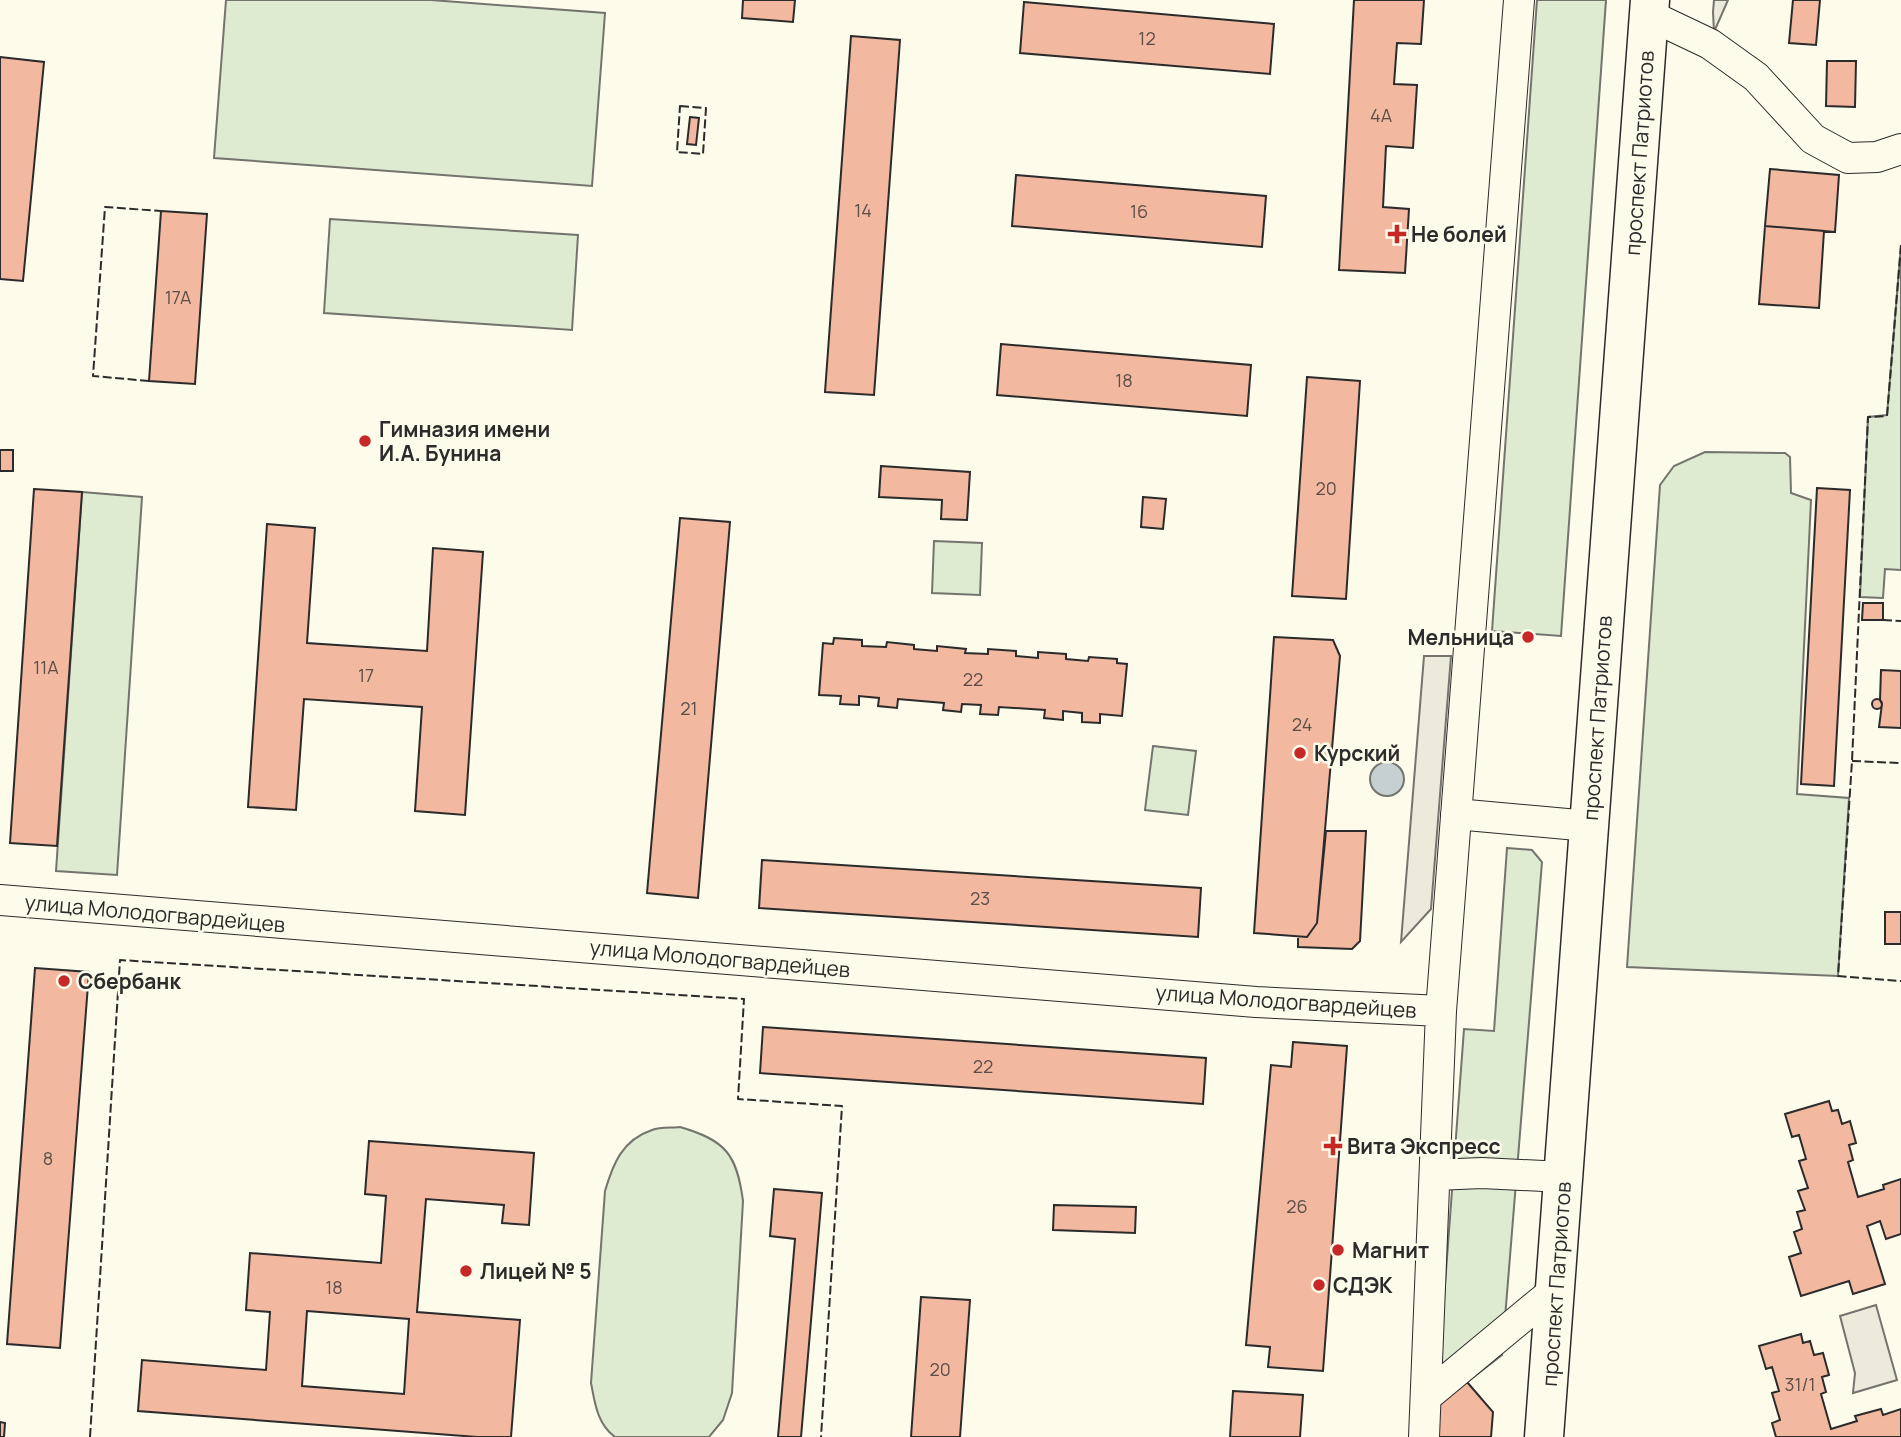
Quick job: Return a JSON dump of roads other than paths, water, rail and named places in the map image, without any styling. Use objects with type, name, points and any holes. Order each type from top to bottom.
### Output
[{"type":"highway","name":"проспект Патриотов","points":[[1544,1437],[1650,8]]},
{"type":"street","points":[[1424,1437],[1441,1011],[1519,0]]},
{"type":"street","points":[[1650,8],[1710,44],[1756,77],[1813,139],[1848,158],[1877,157],[1901,149]]},
{"type":"street","points":[[1456,814],[1589,826]]},
{"type":"street","name":"улица Молодогвардейцев","points":[[0,900],[1256,1002],[1441,1011]]},
{"type":"street","points":[[1435,1175],[1482,1173],[1563,1177]]},
{"type":"street","points":[[1426,1397],[1555,1290]]},
{"type":"place","name":"Не болей","points":[[1397,234]]},
{"type":"place","name":"Гимназия имени И.А. Бунина","points":[[365,441]]},
{"type":"place","name":"Мельница","points":[[1528,637]]},
{"type":"place","name":"Курский","points":[[1300,753]]},
{"type":"place","name":"Сбербанк","points":[[64,981]]},
{"type":"place","name":"Вита Экспресс","points":[[1333,1146]]},
{"type":"place","name":"Магнит","points":[[1338,1250]]},
{"type":"place","name":"Лицей № 5","points":[[466,1271]]},
{"type":"place","name":"СДЭК","points":[[1319,1285]]}]
